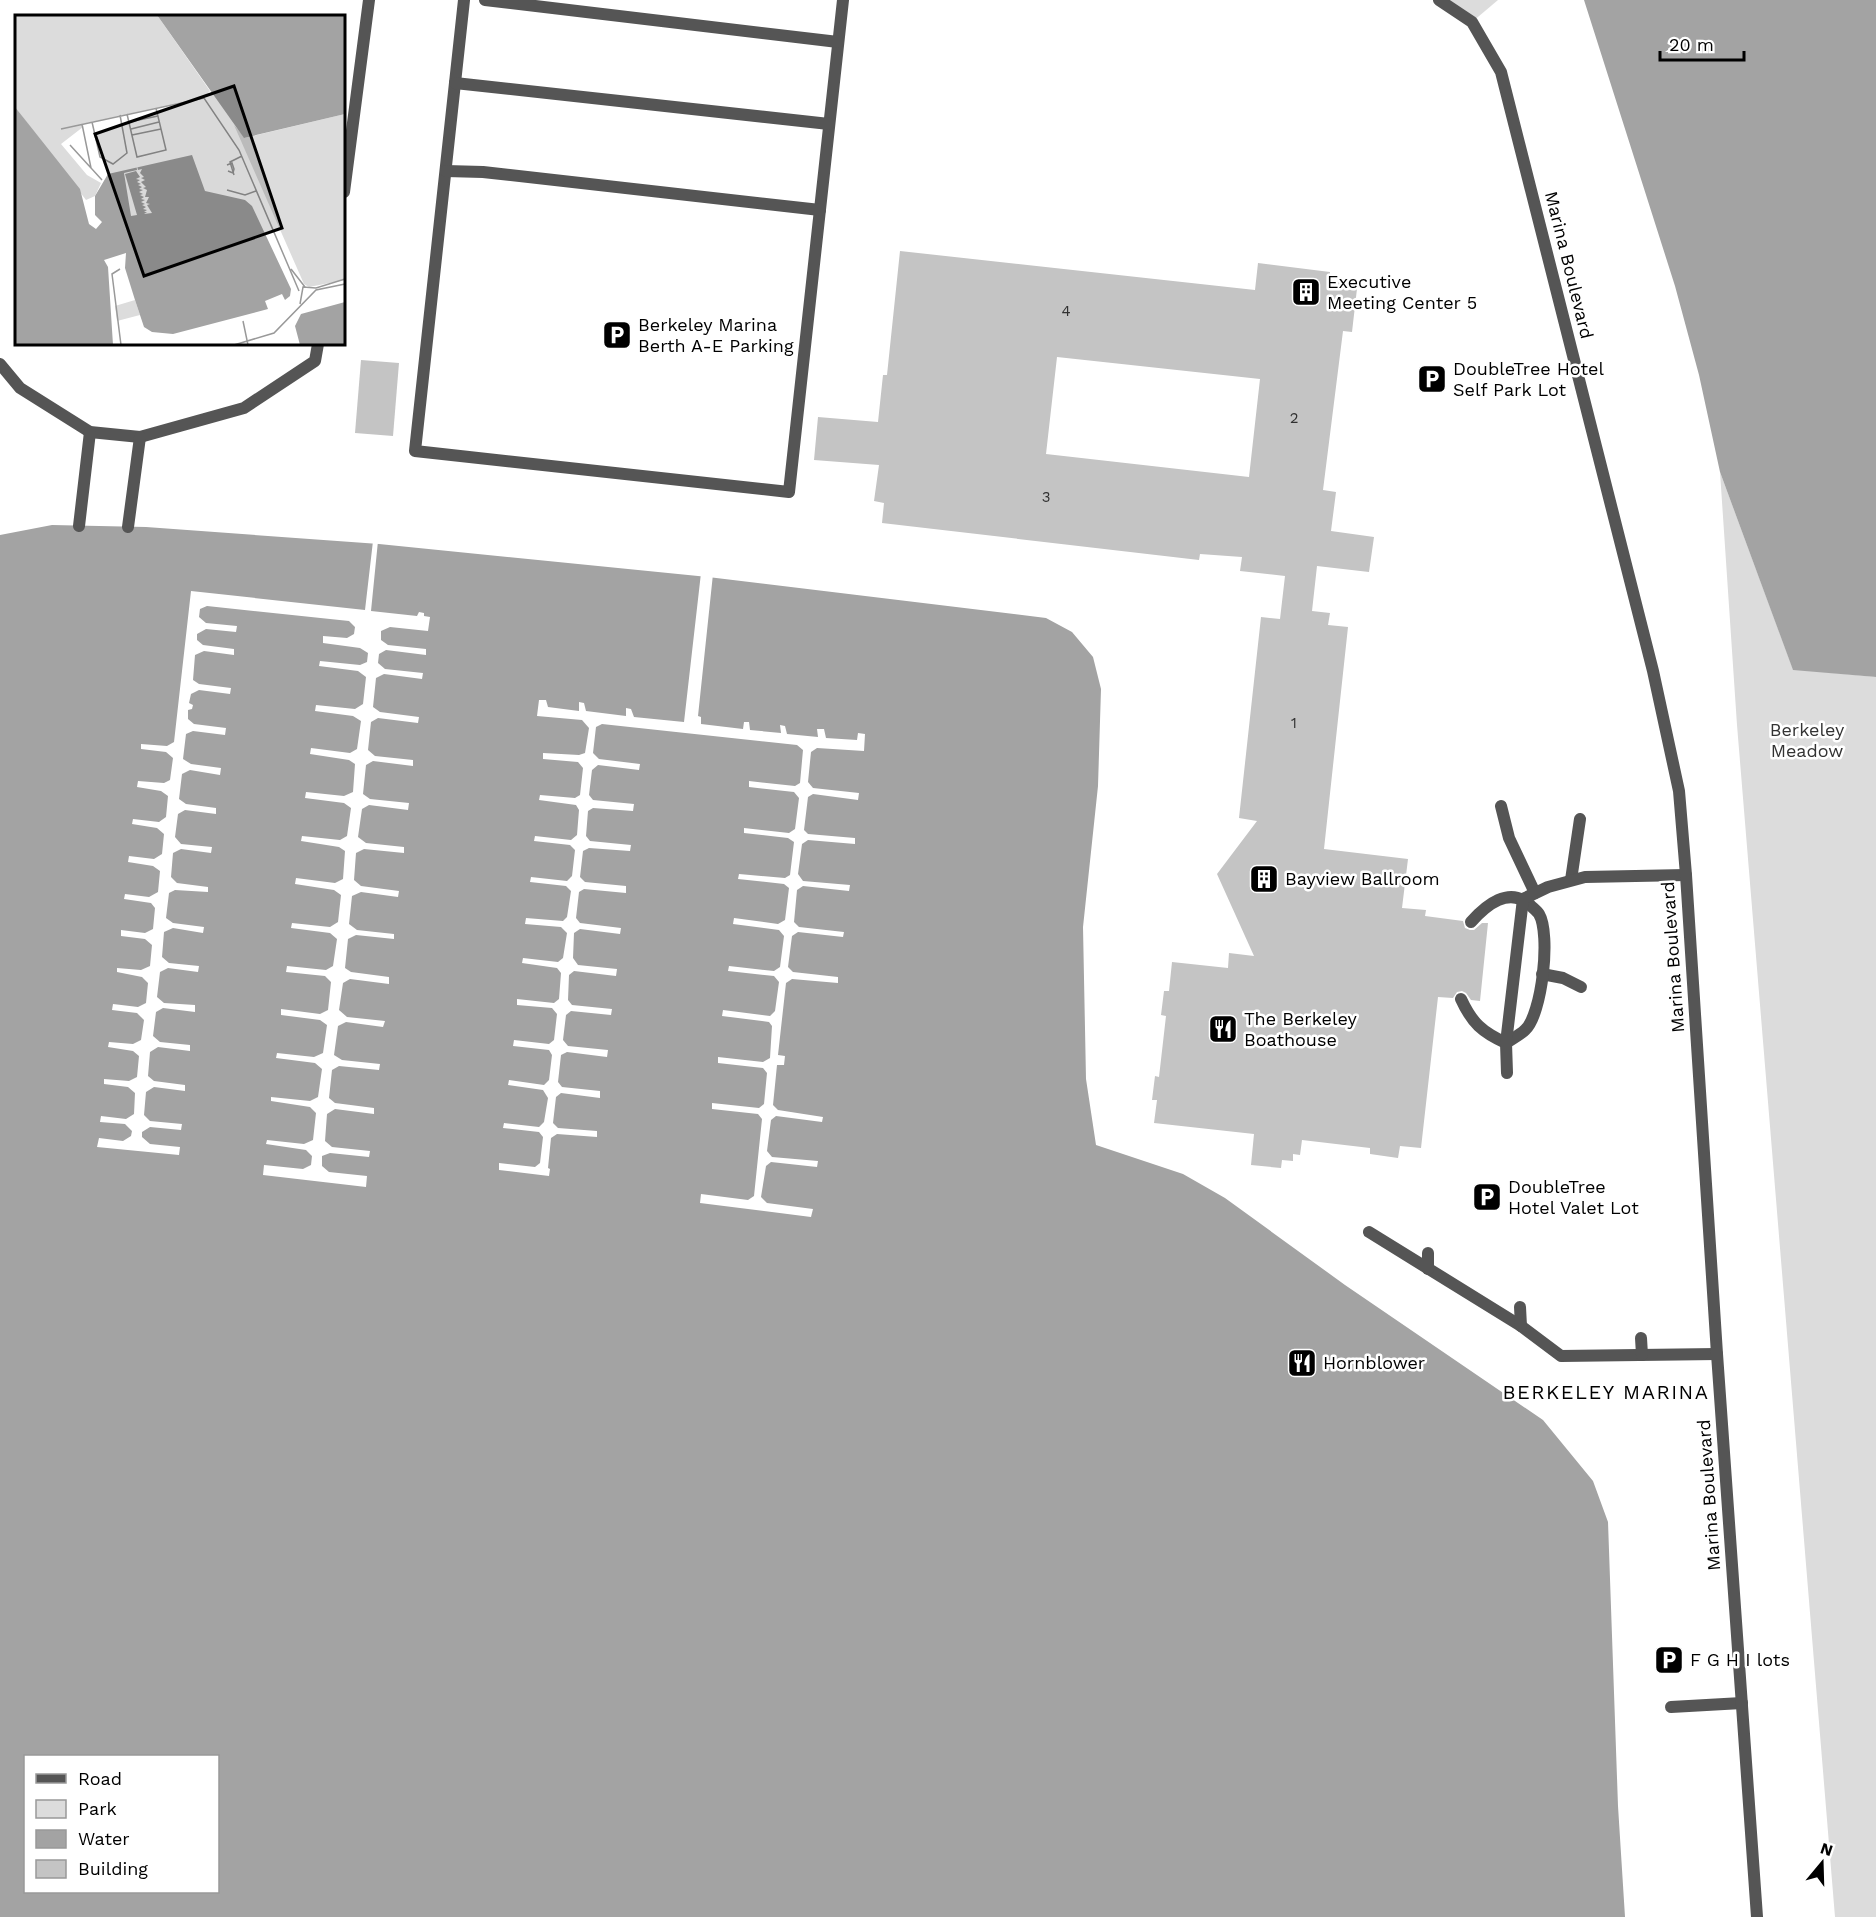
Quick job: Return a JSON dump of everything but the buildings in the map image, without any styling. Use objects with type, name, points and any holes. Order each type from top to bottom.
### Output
[{"type":"street","points":[[345,184],[369,0]]},
{"type":"street","points":[[464,0],[415,451],[789,492],[843,0]]},
{"type":"street","points":[[486,0],[838,42]]},
{"type":"street","name":"Marina Boulevard","points":[[1439,0],[1472,22],[1502,72],[1653,671],[1678,791],[1686,875],[1757,1917]]},
{"type":"street","points":[[455,83],[829,124]]},
{"type":"street","points":[[446,171],[483,172],[819,210]]},
{"type":"street","points":[[0,364],[20,388],[90,432],[140,437],[244,408],[315,361],[318,345]]},
{"type":"street","points":[[79,526],[90,432]]},
{"type":"street","points":[[128,526],[140,437]]},
{"type":"street","points":[[1501,806],[1509,838],[1535,893]]},
{"type":"street","points":[[1571,880],[1580,819]]},
{"type":"street","points":[[1523,899],[1571,880],[1586,877],[1686,875]]},
{"type":"street","points":[[1471,922],[1481,910],[1509,896],[1523,899],[1539,914],[1545,932],[1539,1004],[1527,1029],[1506,1043]]},
{"type":"street","points":[[1507,1073],[1506,1043],[1523,899]]},
{"type":"street","points":[[1542,974],[1563,978],[1581,987]]},
{"type":"street","points":[[1461,999],[1468,1016],[1485,1033],[1506,1043]]},
{"type":"street","points":[[1370,1232],[1521,1326],[1561,1356],[1717,1354]]},
{"type":"street","points":[[1428,1253],[1428,1269]]},
{"type":"street","points":[[1520,1306],[1521,1326]]},
{"type":"street","points":[[1641,1338],[1642,1355]]},
{"type":"street","points":[[1671,1707],[1742,1703]]},
{"type":"green space","points":[[1439,0],[1498,0],[1472,22]]},
{"type":"green space","name":"Berkeley Meadow","points":[[1720,472],[1793,669],[1876,677],[1876,1917],[1835,1917],[1737,725]]},
{"type":"water","points":[[1584,0],[1876,0],[1876,677],[1793,670],[1720,472],[1699,375],[1675,286]]},
{"type":"water","points":[[52,525],[146,527],[379,544],[708,577],[1046,618],[1072,632],[1093,657],[1101,689],[1098,786],[1083,927],[1086,1079],[1096,1145],[1183,1174],[1225,1198],[1345,1285],[1543,1420],[1593,1481],[1608,1522],[1618,1806],[1625,1917],[0,1917],[0,535]]},
{"type":"pier","points":[[373,541],[378,541],[371,611],[417,616],[419,612],[430,617],[428,631],[390,627],[381,631],[381,640],[388,645],[426,649],[426,655],[386,650],[379,654],[378,663],[385,669],[423,673],[422,679],[384,674],[376,678],[373,707],[380,712],[419,717],[418,723],[378,718],[371,722],[368,750],[375,756],[413,760],[413,766],[373,761],[366,765],[363,794],[370,799],[409,803],[408,810],[369,805],[362,809],[358,837],[366,843],[404,847],[404,853],[364,849],[356,853],[354,880],[361,886],[399,891],[398,897],[361,892],[352,896],[349,924],[357,930],[394,934],[394,939],[356,935],[348,939],[345,968],[351,972],[389,977],[389,984],[350,979],[343,983],[339,1010],[347,1017],[385,1021],[383,1027],[346,1022],[338,1026],[334,1055],[342,1060],[380,1064],[379,1070],[339,1066],[332,1070],[329,1098],[335,1103],[374,1108],[374,1114],[335,1109],[327,1114],[325,1141],[332,1147],[370,1151],[369,1157],[330,1153],[322,1156],[322,1166],[329,1172],[367,1176],[366,1187],[263,1175],[264,1165],[303,1169],[311,1165],[312,1156],[306,1150],[266,1144],[267,1140],[304,1144],[313,1140],[316,1113],[310,1107],[271,1101],[271,1097],[310,1101],[318,1097],[322,1069],[315,1063],[276,1058],[277,1053],[314,1057],[323,1053],[327,1025],[320,1020],[281,1015],[281,1009],[320,1014],[328,1010],[331,982],[325,976],[286,972],[287,966],[326,970],[333,966],[337,939],[330,933],[291,928],[292,923],[330,927],[338,922],[341,895],[334,890],[295,884],[296,878],[335,883],[343,879],[345,851],[339,847],[301,841],[302,836],[340,840],[347,836],[351,808],[344,803],[305,798],[306,792],[344,796],[353,792],[355,764],[349,760],[310,754],[311,748],[350,753],[357,749],[361,721],[353,716],[315,711],[316,705],[355,709],[363,704],[366,677],[358,671],[319,666],[320,661],[360,665],[367,662],[368,653],[360,648],[323,643],[323,636],[347,638],[354,634],[355,627],[349,621],[207,606],[200,609],[199,617],[206,623],[237,626],[236,632],[206,629],[197,634],[197,640],[203,645],[234,649],[234,655],[204,651],[195,655],[193,680],[199,684],[231,688],[230,694],[199,690],[191,694],[189,703],[193,705],[192,709],[188,710],[188,719],[194,724],[226,728],[225,735],[193,731],[186,734],[183,759],[191,764],[221,768],[220,775],[190,770],[182,774],[179,799],[186,804],[216,808],[216,814],[185,810],[178,814],[175,837],[181,844],[212,847],[211,853],[181,849],[173,853],[171,877],[177,883],[208,887],[208,892],[175,890],[169,893],[166,918],[173,923],[204,927],[203,933],[173,928],[164,932],[162,957],[169,963],[199,966],[198,972],[168,968],[160,972],[157,997],[164,1003],[195,1005],[195,1012],[163,1008],[156,1012],[153,1036],[160,1042],[190,1045],[190,1051],[158,1047],[150,1052],[148,1076],[154,1081],[185,1085],[185,1091],[154,1087],[146,1092],[144,1115],[150,1121],[182,1124],[181,1130],[150,1127],[142,1132],[142,1137],[150,1144],[180,1147],[179,1155],[97,1147],[99,1138],[123,1141],[131,1136],[132,1131],[125,1124],[100,1122],[101,1116],[126,1119],[134,1114],[135,1093],[128,1087],[104,1084],[104,1079],[129,1081],[137,1077],[139,1056],[133,1051],[108,1047],[109,1042],[133,1044],[141,1040],[144,1020],[137,1013],[112,1010],[113,1004],[138,1007],[146,1003],[148,983],[142,977],[117,972],[117,968],[141,970],[150,966],[152,945],[145,939],[121,936],[121,930],[145,933],[153,929],[155,908],[151,903],[124,899],[125,894],[149,897],[158,892],[160,871],[153,866],[128,862],[129,856],[154,859],[162,854],[164,834],[157,828],[132,824],[133,819],[159,822],[166,817],[168,796],[161,791],[137,787],[138,781],[164,783],[170,780],[173,758],[166,752],[141,749],[141,744],[167,746],[174,742],[191,591],[365,610]]},
{"type":"pier","points":[[701,573],[713,574],[698,716],[701,717],[701,724],[743,729],[744,722],[749,722],[750,730],[781,733],[780,725],[785,726],[787,734],[818,737],[817,729],[824,729],[826,738],[857,740],[858,733],[865,734],[864,751],[817,748],[811,752],[808,782],[813,788],[859,793],[858,800],[813,794],[808,797],[804,830],[808,834],[855,838],[855,844],[808,840],[802,844],[798,874],[803,881],[850,885],[849,891],[803,886],[797,890],[794,922],[799,927],[844,932],[843,937],[798,932],[792,936],[788,967],[793,972],[838,977],[838,983],[792,979],[786,983],[778,1055],[785,1056],[784,1065],[777,1065],[773,1105],[778,1110],[823,1117],[822,1122],[776,1116],[771,1120],[767,1151],[772,1157],[818,1161],[817,1167],[771,1162],[766,1166],[761,1197],[767,1203],[813,1209],[811,1217],[700,1203],[701,1194],[748,1200],[754,1196],[762,1119],[758,1114],[712,1109],[712,1103],[759,1108],[764,1104],[767,1073],[763,1068],[718,1063],[718,1057],[763,1062],[770,1058],[772,1026],[769,1022],[722,1016],[723,1010],[770,1016],[775,1011],[779,982],[774,976],[728,971],[729,966],[774,971],[780,967],[784,936],[779,930],[733,924],[734,918],[778,924],[785,920],[789,888],[784,884],[738,879],[739,874],[785,878],[790,875],[794,842],[788,838],[744,833],[744,828],[789,833],[795,829],[799,798],[794,792],[749,787],[749,781],[795,786],[800,783],[803,750],[797,745],[602,724],[596,727],[593,753],[599,759],[640,764],[639,770],[598,765],[592,770],[589,795],[593,800],[634,804],[633,811],[593,808],[588,811],[586,836],[590,841],[631,845],[630,851],[589,848],[583,851],[580,877],[585,882],[626,886],[626,893],[584,889],[579,892],[576,918],[580,923],[621,928],[620,934],[580,929],[574,933],[573,958],[578,965],[617,969],[616,976],[574,971],[569,975],[568,1000],[572,1005],[612,1009],[611,1015],[571,1011],[566,1015],[563,1040],[568,1046],[608,1050],[607,1057],[567,1052],[561,1055],[558,1082],[562,1087],[600,1091],[600,1098],[561,1093],[556,1097],[553,1123],[558,1128],[597,1131],[597,1137],[557,1134],[551,1138],[549,1176],[499,1170],[499,1163],[535,1167],[540,1163],[543,1137],[539,1132],[503,1128],[504,1123],[539,1127],[544,1122],[548,1098],[543,1090],[508,1085],[509,1080],[544,1085],[549,1080],[552,1055],[549,1050],[513,1046],[514,1040],[549,1044],[554,1040],[557,1014],[552,1008],[517,1005],[517,999],[554,1003],[559,999],[561,973],[557,968],[522,963],[523,958],[558,962],[563,958],[567,933],[561,927],[525,924],[526,918],[563,921],[567,917],[571,891],[566,886],[530,882],[531,877],[567,881],[572,876],[575,850],[570,845],[534,841],[535,836],[571,840],[577,835],[579,810],[576,805],[539,800],[540,795],[575,798],[580,795],[583,768],[578,762],[543,759],[543,753],[579,755],[585,753],[589,728],[582,720],[537,716],[539,700],[546,700],[548,707],[579,711],[579,702],[584,703],[586,711],[626,716],[626,708],[631,709],[634,717],[684,722]]},
{"type":"place","name":"Executive Meeting Center 5","points":[[1306,292]]},
{"type":"place","name":"Berkeley Marina Berth A-E Parking","points":[[617,335]]},
{"type":"place","name":"DoubleTree Hotel Self Park Lot","points":[[1432,379]]},
{"type":"place","name":"Bayview Ballroom","points":[[1264,879]]},
{"type":"place","name":"The Berkeley Boathouse","points":[[1223,1029]]},
{"type":"place","name":"DoubleTree Hotel Valet Lot","points":[[1487,1197]]},
{"type":"place","name":"Hornblower","points":[[1302,1363]]},
{"type":"place","name":"F G H I lots","points":[[1669,1660]]},
{"type":"district","name":"BERKELEY MARINA","points":[[1606,1392]]}]
